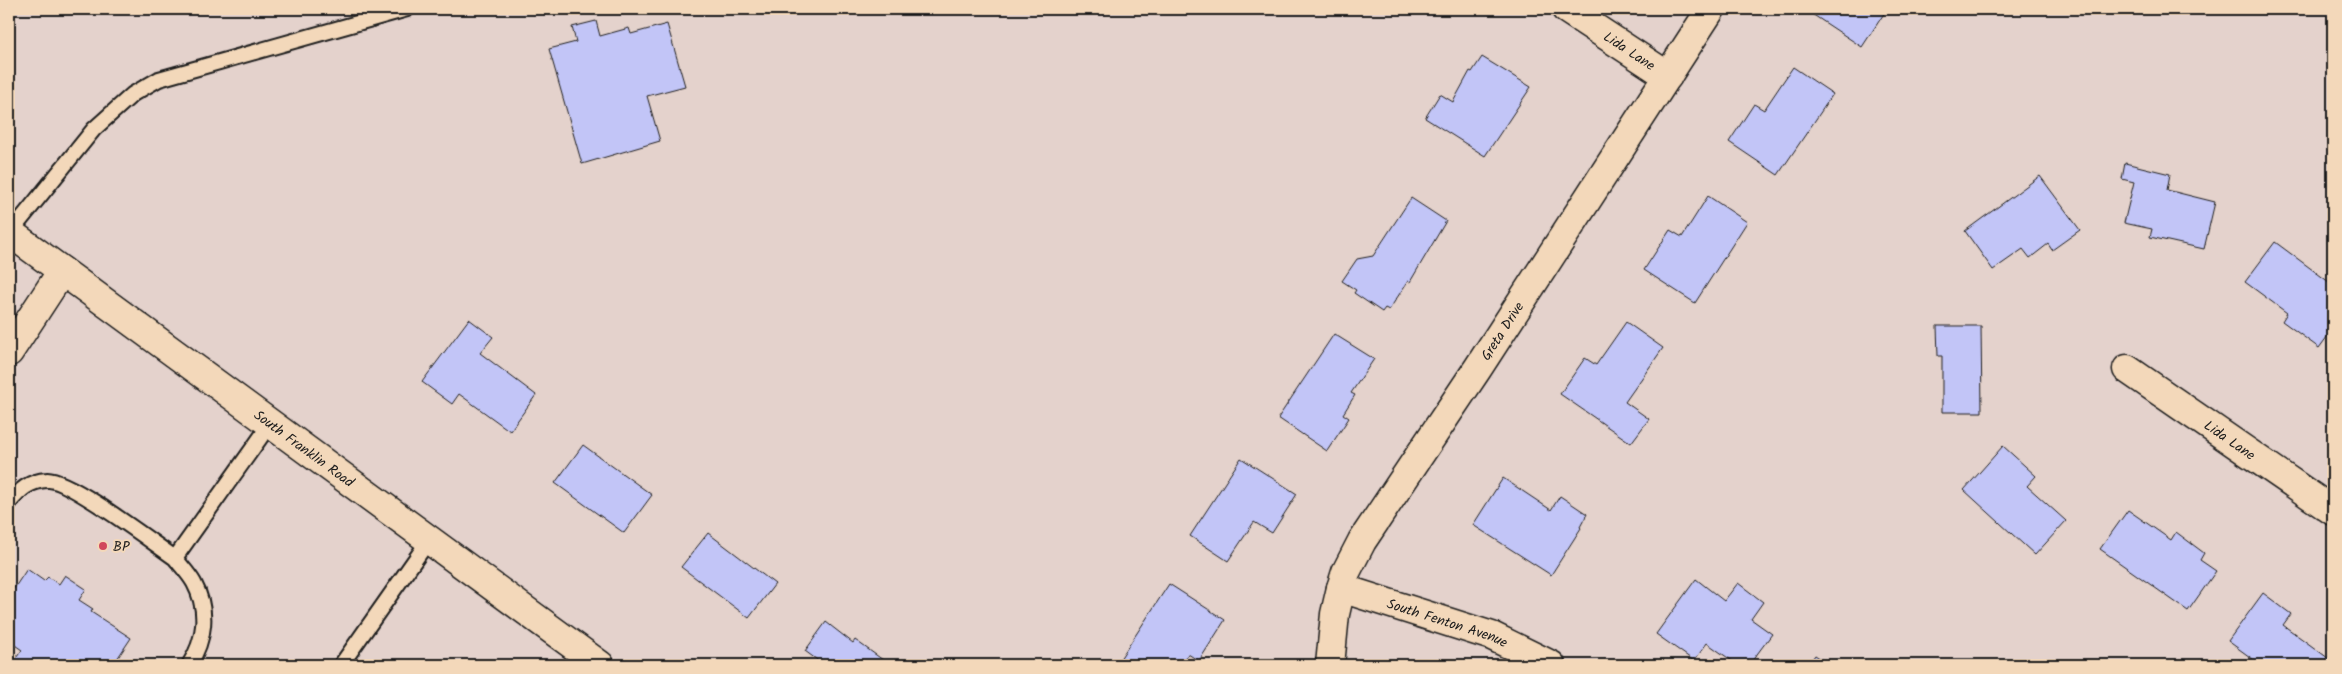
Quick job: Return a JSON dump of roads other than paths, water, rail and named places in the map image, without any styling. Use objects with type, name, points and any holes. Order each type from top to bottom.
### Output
[{"type":"street","name":"Lida Lane","points":[[1566,9],[1668,76]]},
{"type":"street","name":"Greta Drive","points":[[1330,665],[1335,614],[1341,588],[1346,572],[1362,540],[1483,360],[1711,9]]},
{"type":"street","name":"South Franklin Road","points":[[9,234],[600,665]]},
{"type":"street","points":[[9,352],[62,271]]},
{"type":"street","name":"Lida Lane","points":[[2127,369],[2333,511]]},
{"type":"street","name":"South Fenton Avenue","points":[[1341,588],[1492,636],[1551,665]]},
{"type":"lane","points":[[9,234],[94,129],[133,94],[159,79],[407,9]]},
{"type":"lane","points":[[175,558],[270,424]]},
{"type":"lane","points":[[10,499],[26,484],[49,479],[72,488],[175,558],[194,583],[205,615],[199,649],[188,665]]},
{"type":"lane","points":[[340,665],[429,540]]},
{"type":"place","name":"BP","points":[[103,546]]}]
